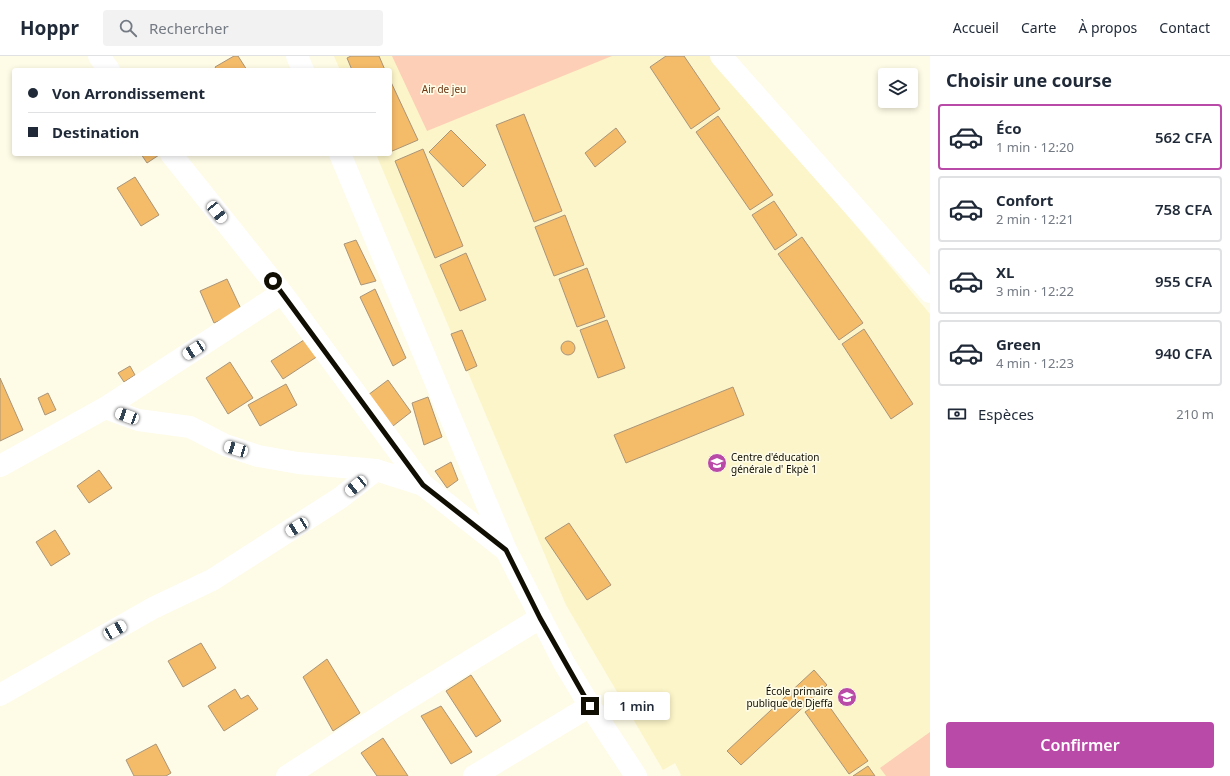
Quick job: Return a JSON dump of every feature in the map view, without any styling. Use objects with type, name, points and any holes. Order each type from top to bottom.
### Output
[{"type":"street","points":[[98,56],[107,68]]},
{"type":"street","points":[[297,56],[302,68]]},
{"type":"street","points":[[721,56],[928,284]]},
{"type":"street","points":[[173,156],[282,293],[423,485],[506,550]]},
{"type":"street","points":[[341,156],[506,550],[540,618],[590,706],[636,776]]},
{"type":"street","points":[[0,466],[105,408],[282,293]]},
{"type":"street","points":[[105,408],[138,420],[190,427],[225,446],[258,456],[298,463],[376,470],[423,485]]},
{"type":"street","points":[[0,695],[153,608],[212,580],[340,498],[376,470]]},
{"type":"street","points":[[287,776],[399,704],[540,618]]},
{"type":"street","points":[[474,776],[590,706]]},
{"type":"shaded area","name":"Centre d'éducation générale d' Ekpè 1","points":[[334,56],[714,56],[930,314],[930,776],[680,776],[681,775],[675,763],[663,770],[566,605],[377,156],[392,156],[392,68],[339,68]]},
{"type":"green space","name":"Air de jeu","points":[[392,56],[612,56],[427,131]]},
{"type":"green space","points":[[930,732],[930,776],[886,776],[880,768]]},
{"type":"building","points":[[234,56],[238,56],[246,68],[216,68],[215,67]]},
{"type":"building","points":[[351,56],[379,56],[384,68],[351,68],[347,58]]},
{"type":"building","points":[[666,56],[684,56],[720,109],[691,129],[650,67]]},
{"type":"building","points":[[392,84],[418,140],[392,151]]},
{"type":"building","points":[[524,114],[562,211],[534,222],[496,125]]},
{"type":"building","points":[[718,116],[773,195],[750,210],[696,132]]},
{"type":"building","points":[[616,128],[626,142],[595,167],[585,153]]},
{"type":"building","points":[[451,130],[486,165],[463,187],[429,152]]},
{"type":"building","points":[[423,149],[463,246],[435,258],[395,161]]},
{"type":"building","points":[[142,156],[158,156],[147,163]]},
{"type":"building","points":[[135,177],[159,215],[141,226],[117,188]]},
{"type":"building","points":[[774,201],[797,235],[775,250],[752,215]]},
{"type":"building","points":[[565,215],[584,265],[554,276],[535,227]]},
{"type":"building","points":[[802,237],[863,323],[839,340],[778,254]]},
{"type":"building","points":[[356,240],[376,281],[361,285],[344,244]]},
{"type":"building","points":[[466,253],[486,300],[460,311],[440,265]]},
{"type":"building","points":[[587,268],[605,317],[577,327],[559,279]]},
{"type":"building","points":[[227,279],[242,311],[214,323],[200,291]]},
{"type":"building","points":[[375,289],[406,358],[393,366],[360,297]]},
{"type":"building","points":[[607,320],[625,368],[598,378],[580,330]]},
{"type":"building","points":[[864,329],[913,404],[891,419],[842,344]]},
{"type":"building","points":[[462,330],[477,366],[466,371],[451,334]]},
{"type":"building","points":[[307,338],[318,356],[283,379],[271,361]]},
{"type":"building","points":[[568,341],[573,343],[575,348],[573,353],[568,355],[563,353],[561,348],[563,343]]},
{"type":"building","points":[[230,362],[253,398],[228,414],[206,378]]},
{"type":"building","points":[[130,366],[135,375],[124,382],[118,373]]},
{"type":"building","points":[[0,378],[23,430],[0,441]]},
{"type":"building","points":[[388,380],[411,412],[393,426],[368,395]]},
{"type":"building","points":[[286,384],[297,405],[260,426],[248,405]]},
{"type":"building","points":[[733,387],[744,415],[626,463],[614,435]]},
{"type":"building","points":[[48,393],[56,410],[45,415],[38,398]]},
{"type":"building","points":[[428,397],[442,437],[424,445],[412,403]]},
{"type":"building","points":[[451,462],[458,480],[447,488],[435,471]]},
{"type":"building","points":[[99,470],[112,488],[89,503],[77,486]]},
{"type":"building","points":[[569,523],[611,585],[587,600],[545,538]]},
{"type":"building","points":[[55,530],[70,554],[51,566],[36,542]]},
{"type":"building","points":[[201,643],[216,668],[183,687],[168,661]]},
{"type":"building","points":[[327,659],[360,713],[333,731],[303,677]]},
{"type":"building","points":[[814,670],[827,685],[741,765],[727,751]]},
{"type":"building","points":[[471,675],[501,721],[476,737],[446,691]]},
{"type":"building","points":[[235,689],[241,699],[248,695],[258,709],[224,731],[208,706]]},
{"type":"building","points":[[824,699],[868,761],[849,774],[805,712]]},
{"type":"building","points":[[441,706],[472,752],[451,764],[421,716]]},
{"type":"building","points":[[383,738],[408,776],[377,776],[361,753]]},
{"type":"building","points":[[156,744],[171,773],[166,776],[134,776],[126,760]]},
{"type":"building","points":[[868,766],[875,776],[853,776]]},
{"type":"place","name":"Centre d'éducation générale d' Ekpè 1","points":[[717,463]]},
{"type":"place","name":"École primaire publique de Djeffa","points":[[847,697]]},
{"type":"route","points":[[273,281],[423,485],[506,550],[564,664],[590,706]]}]
